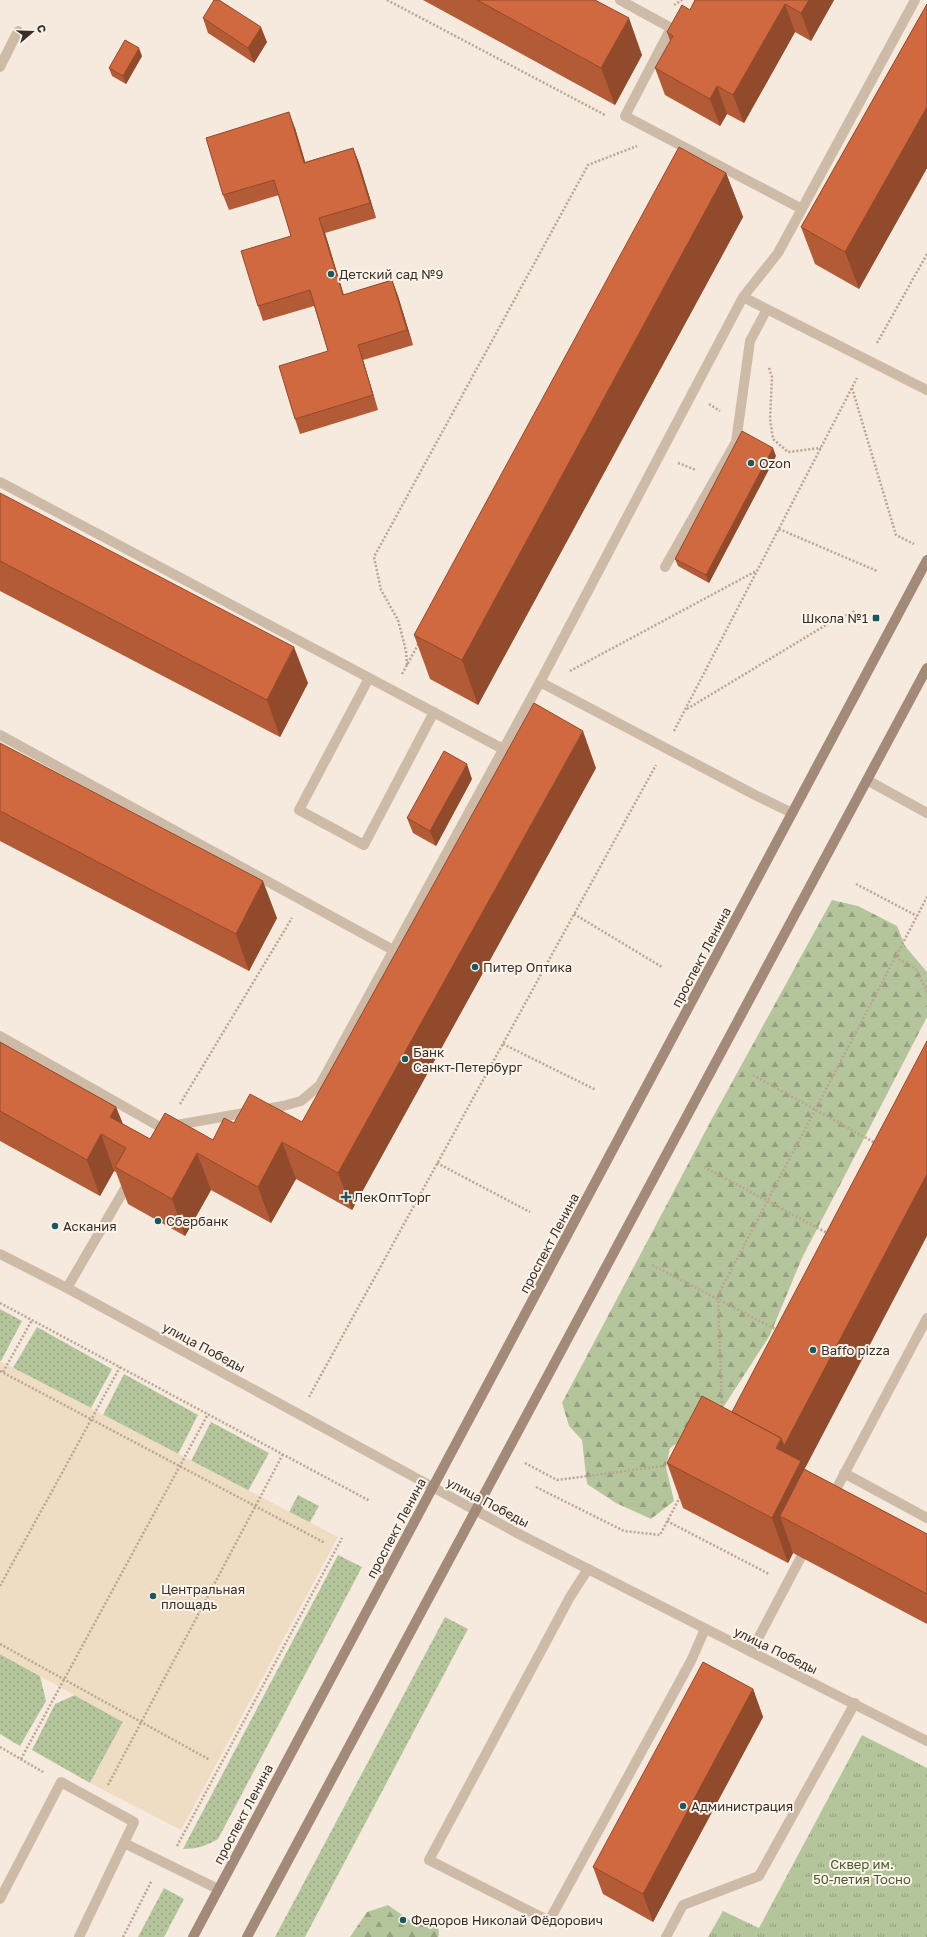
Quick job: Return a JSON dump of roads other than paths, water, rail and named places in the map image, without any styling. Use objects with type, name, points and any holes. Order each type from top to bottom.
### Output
[{"type":"main road","name":"проспект Ленина","points":[[192,1937],[927,560]]},
{"type":"main road","points":[[247,1937],[927,668]]},
{"type":"street","points":[[620,0],[671,28],[625,116],[802,209]]},
{"type":"street","points":[[0,1036],[161,1129],[283,1106],[301,1101],[320,1085],[540,682],[743,297],[778,252],[915,0]]},
{"type":"street","points":[[0,67],[18,31]]},
{"type":"street","points":[[743,297],[927,390]]},
{"type":"street","points":[[665,566],[736,442],[750,341],[767,309]]},
{"type":"street","points":[[0,482],[503,749]]},
{"type":"street","points":[[369,678],[299,810],[364,845],[434,712]]},
{"type":"street","points":[[540,682],[792,813]]},
{"type":"street","points":[[0,735],[393,950]]},
{"type":"street","points":[[868,780],[927,813]]},
{"type":"street","points":[[67,1288],[130,1180]]},
{"type":"street","name":"улица Победы","points":[[0,1254],[67,1288],[476,1511],[927,1741]]},
{"type":"street","points":[[828,1504],[927,1318]]},
{"type":"street","points":[[844,1473],[927,1518]]},
{"type":"street","points":[[751,1652],[801,1557]]},
{"type":"street","points":[[588,1569],[570,1597],[429,1860],[549,1920],[691,1661],[705,1629]]},
{"type":"street","points":[[666,1937],[683,1905],[759,1876],[855,1703]]},
{"type":"street","points":[[0,1899],[61,1782],[134,1822],[79,1937]]},
{"type":"street","points":[[124,1844],[218,1888]]},
{"type":"place","name":"Детский сад №9","points":[[331,274]]},
{"type":"place","name":"Ozon","points":[[751,463]]},
{"type":"place","name":"Школа №1","points":[[876,618]]},
{"type":"place","name":"Питер Оптика","points":[[475,967]]},
{"type":"place","name":"Банк Санкт-Петербург","points":[[405,1059]]},
{"type":"place","name":"ЛекОптТорг","points":[[346,1197]]},
{"type":"place","name":"Сбербанк","points":[[158,1221]]},
{"type":"place","name":"Аскания","points":[[55,1226]]},
{"type":"place","name":"Baffo pizza","points":[[813,1350]]},
{"type":"place","name":"Центральная площадь","points":[[153,1596]]},
{"type":"place","name":"Администрация","points":[[683,1806]]},
{"type":"place","name":"Федоров Николай Фёдорович","points":[[403,1920]]},
{"type":"park label","name":"Сквер им. 50-летия Тосно","points":[[862,1872]]}]
